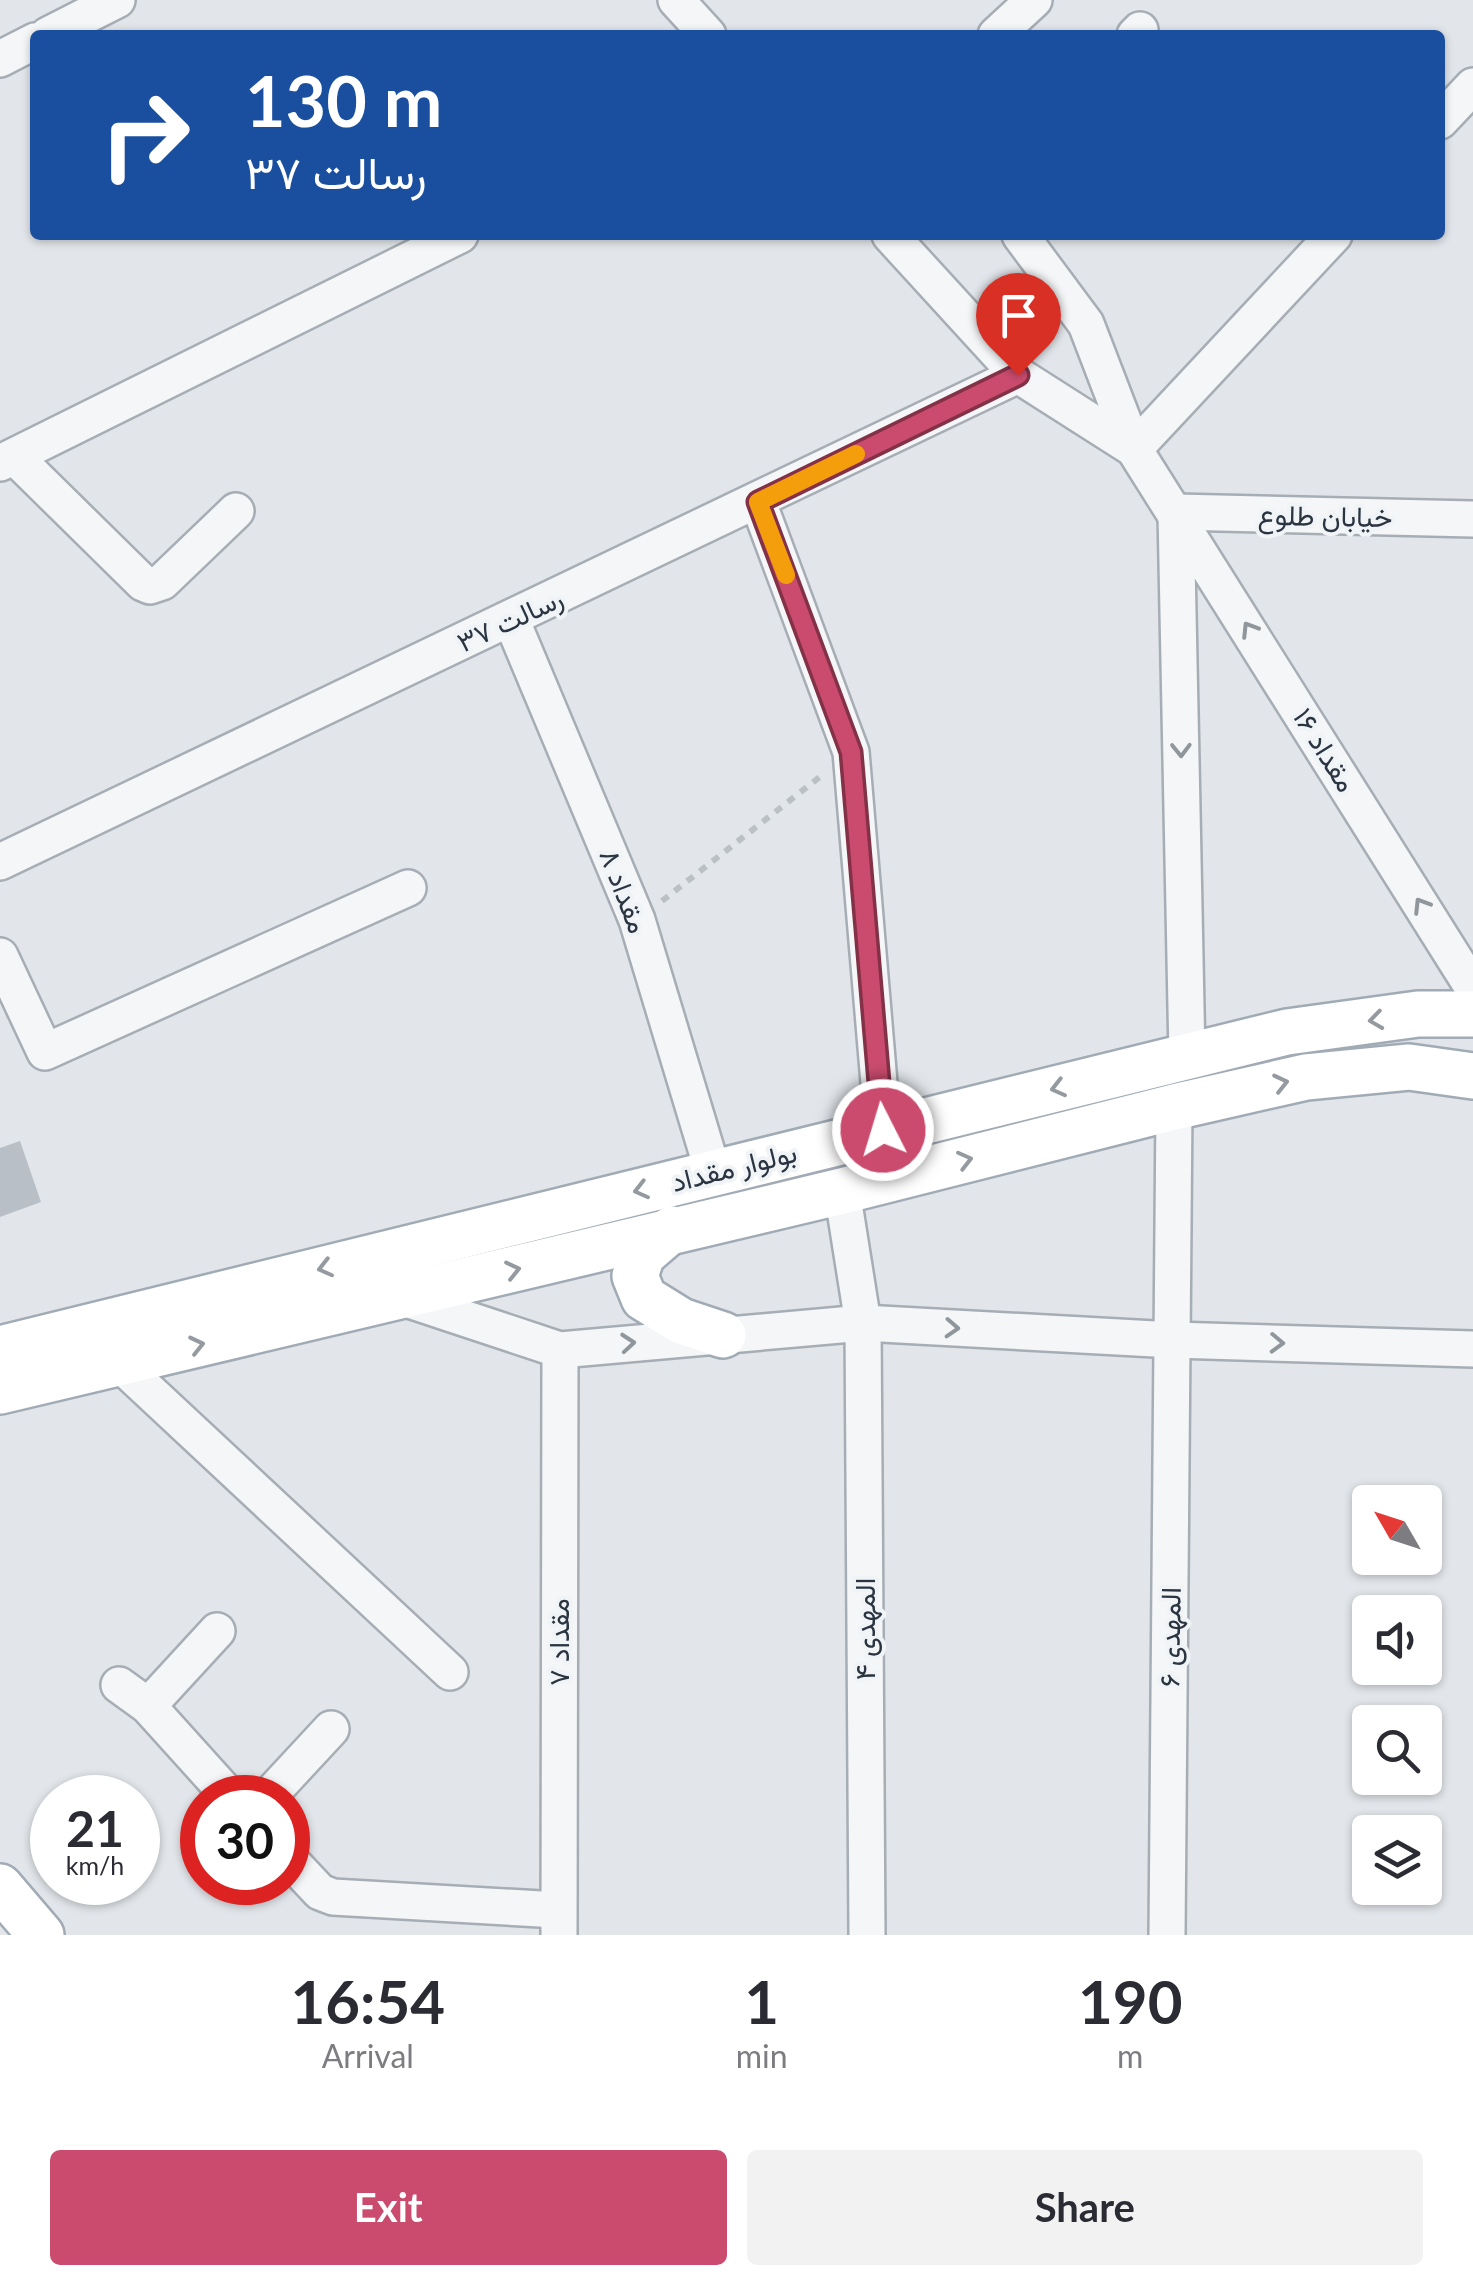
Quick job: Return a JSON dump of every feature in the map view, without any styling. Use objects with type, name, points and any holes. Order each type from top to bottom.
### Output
[{"type":"main road","name":"بولوار مقداد","points":[[0,1349],[1287,1032],[1418,1014],[1473,1014]]},
{"type":"main road","name":"بولوار مقداد","points":[[0,1391],[1306,1077],[1408,1067],[1473,1076]]},
{"type":"main road","points":[[672,1229],[642,1254],[635,1276],[644,1298],[681,1322],[723,1335]]},
{"type":"main road","points":[[0,1887],[41,1935]]},
{"type":"street","points":[[58,30],[117,0]]},
{"type":"street","points":[[676,0],[703,30]]},
{"type":"street","points":[[1001,30],[1034,0]]},
{"type":"street","points":[[0,59],[30,44]]},
{"type":"street","points":[[1445,116],[1473,86]]},
{"type":"street","points":[[236,511],[162,582],[150,586],[8,460],[450,240]]},
{"type":"street","points":[[895,240],[1018,375],[1134,450]]},
{"type":"street","points":[[1024,240],[1086,324],[1134,450]]},
{"type":"street","points":[[1134,450],[1329,240]]},
{"type":"street","name":"رسالت ۳۷","points":[[0,862],[1018,375]]},
{"type":"street","name":"مقداد ۱۶","points":[[1134,450],[1473,988]]},
{"type":"street","points":[[758,502],[851,752],[883,1130]]},
{"type":"street","points":[[1176,512],[1187,1057]]},
{"type":"street","name":"خیابان طلوع","points":[[1176,512],[1470,515]]},
{"type":"street","name":"مقداد ۸","points":[[512,619],[637,920],[713,1172]]},
{"type":"street","points":[[0,956],[45,1052],[408,888]]},
{"type":"street","name":"المهدی ۶","points":[[1168,1935],[1174,1107]]},
{"type":"street","name":"المهدی ۴","points":[[842,1191],[863,1323],[867,1935]]},
{"type":"street","points":[[400,1297],[560,1350],[863,1323],[1173,1340],[1473,1350]]},
{"type":"street","name":"مقداد ۷","points":[[559,1922],[560,1350]]},
{"type":"street","points":[[120,1364],[450,1672]]},
{"type":"street","points":[[148,1706],[218,1631]]},
{"type":"street","points":[[119,1685],[148,1706],[210,1775]]},
{"type":"street","points":[[288,1775],[331,1729]]},
{"type":"street","points":[[310,1881],[320,1892],[333,1896],[559,1922]]},
{"type":"path","points":[[637,920],[851,752]]},
{"type":"building","points":[[20,1141],[41,1202],[0,1217],[0,1148]]},
{"type":"slow traffic","points":[[786,575],[758,502],[856,454]]},
{"type":"route","points":[[883,1130],[851,752],[758,502],[1018,375]]}]
